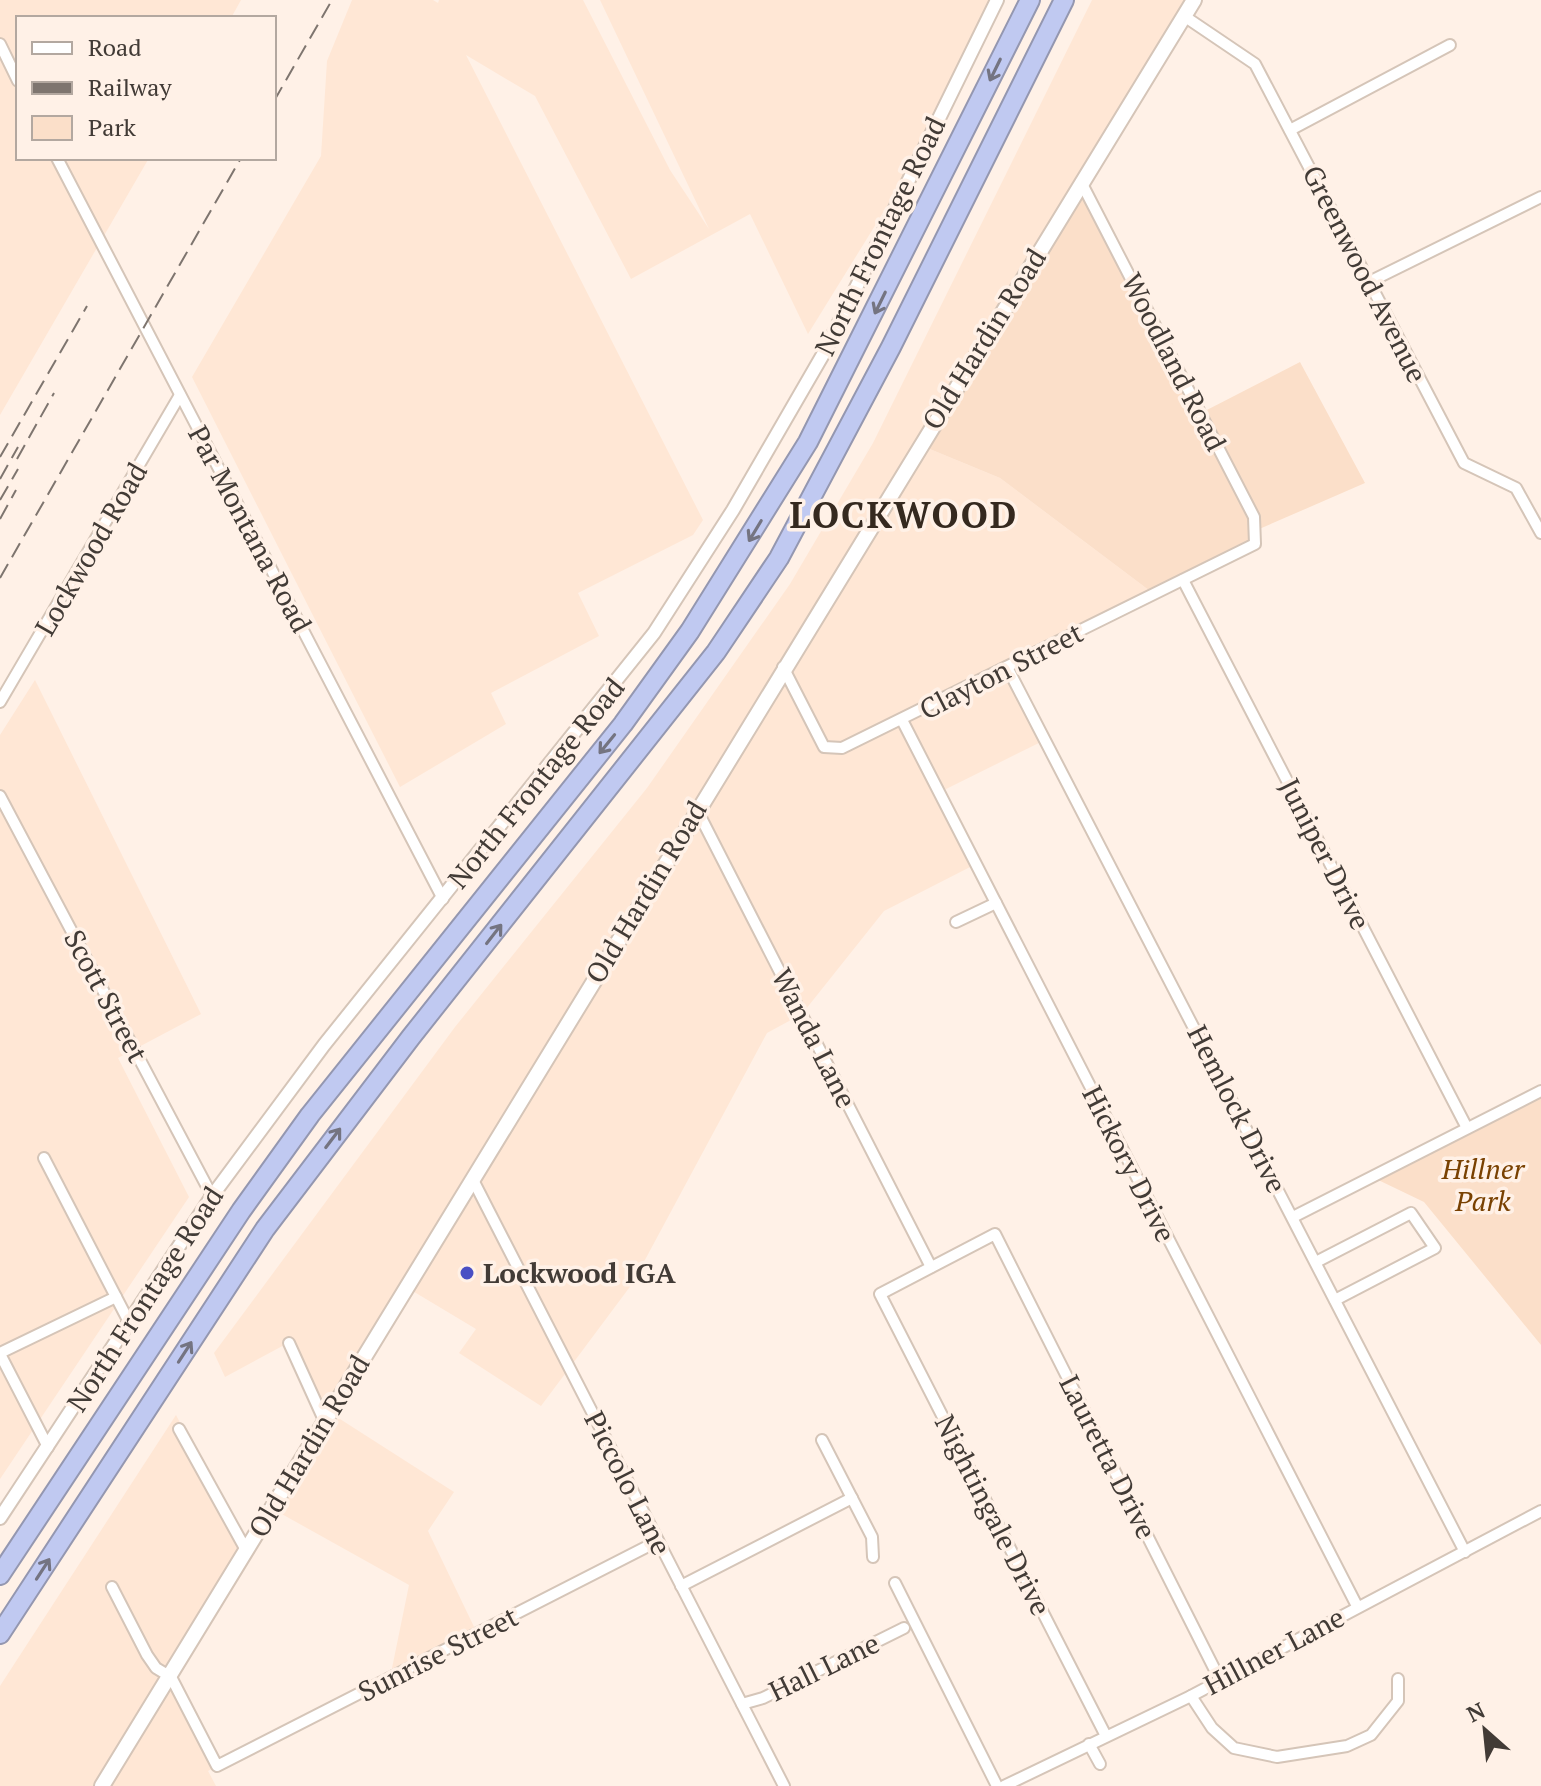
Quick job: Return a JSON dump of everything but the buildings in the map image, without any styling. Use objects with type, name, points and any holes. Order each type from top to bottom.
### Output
[{"type":"highway","points":[[0,1575],[241,1211],[310,1115],[623,724],[690,631],[808,442],[1030,0]]},
{"type":"highway","points":[[0,1634],[265,1229],[401,1049],[716,652],[779,558],[891,347],[1064,0]]},
{"type":"main road","name":"Old Hardin Road","points":[[102,1786],[696,809],[1194,0]]},
{"type":"street","name":"North Frontage Road","points":[[0,1518],[212,1196],[324,1045],[654,633],[733,510],[825,351],[997,0]]},
{"type":"street","name":"Greenwood Avenue","points":[[1184,16],[1255,64],[1367,283],[1464,463],[1516,488],[1541,533]]},
{"type":"street","points":[[0,44],[16,77]]},
{"type":"street","points":[[1290,130],[1450,45]]},
{"type":"street","name":"Par Montana Road","points":[[58,160],[443,899]]},
{"type":"street","name":"Woodland Road","points":[[1081,182],[1254,517],[1255,544]]},
{"type":"street","points":[[1367,283],[1541,197]]},
{"type":"street","name":"Lockwood Road","points":[[0,702],[180,395]]},
{"type":"street","name":"Clayton Street","points":[[783,667],[824,747],[842,748],[1255,544]]},
{"type":"street","name":"Juniper Drive","points":[[1183,580],[1467,1128]]},
{"type":"street","name":"Hemlock Drive","points":[[1007,667],[1465,1552]]},
{"type":"street","name":"Hickory Drive","points":[[902,720],[1357,1606]]},
{"type":"street","name":"Scott Street","points":[[0,796],[212,1196]]},
{"type":"street","name":"Wanda Lane","points":[[696,809],[931,1267]]},
{"type":"street","points":[[956,922],[996,903]]},
{"type":"street","points":[[1293,1217],[1541,1091]]},
{"type":"street","points":[[44,1158],[129,1322]]},
{"type":"street","name":"Piccolo Lane","points":[[473,1180],[784,1786]]},
{"type":"street","points":[[1316,1262],[1411,1213],[1435,1248],[1335,1300]]},
{"type":"street","name":"Lauretta Drive","points":[[931,1267],[995,1234],[1220,1680]]},
{"type":"street","name":"Nightingale Drive","points":[[931,1267],[880,1294],[1106,1736]]},
{"type":"street","points":[[48,1447],[0,1354],[116,1297]]},
{"type":"street","points":[[289,1343],[324,1420]]},
{"type":"street","points":[[179,1429],[246,1550]]},
{"type":"street","points":[[822,1440],[872,1537],[873,1557]]},
{"type":"street","points":[[681,1586],[852,1498]]},
{"type":"street","name":"Hillner Lane","points":[[1004,1786],[1191,1696],[1541,1511]]},
{"type":"street","name":"Sunrise Street","points":[[171,1677],[217,1766],[658,1541]]},
{"type":"street","points":[[895,1583],[997,1786]]},
{"type":"street","points":[[112,1587],[147,1655],[156,1668],[171,1677]]},
{"type":"street","name":"Hall Lane","points":[[742,1704],[763,1698],[904,1628]]},
{"type":"street","points":[[1191,1696],[1212,1728],[1234,1748],[1277,1757],[1347,1746],[1371,1735],[1398,1701],[1398,1679]]},
{"type":"street","points":[[1089,1744],[1100,1764]]},
{"type":"shaded area","points":[[0,0],[241,0],[232,16],[16,16],[16,160],[148,160],[0,415]]},
{"type":"shaded area","points":[[352,0],[433,0],[438,3],[439,0],[583,0],[670,170],[709,229],[600,0],[997,0],[923,148],[808,334],[750,214],[631,279],[535,96],[466,55],[703,520],[693,535],[578,593],[599,636],[491,693],[506,724],[400,787],[192,377],[321,156],[327,61]]},
{"type":"shaded area","points":[[1092,0],[1194,0],[920,445],[1000,478],[1154,594],[1007,667],[1045,740],[940,792],[976,864],[884,911],[802,1014],[767,1033],[632,1284],[541,1406],[459,1353],[476,1329],[406,1287],[329,1412],[454,1492],[428,1531],[477,1633],[390,1678],[409,1585],[271,1508],[324,1420],[288,1343],[225,1377],[214,1353],[455,1027],[647,788],[790,584],[873,443]]},
{"type":"shaded area","points":[[35,680],[201,1014],[118,1058],[189,1197],[0,1479],[0,735]]},
{"type":"shaded area","points":[[176,1415],[246,1550],[171,1677],[217,1766],[208,1771],[216,1786],[0,1786],[0,1686]]},
{"type":"green space","points":[[1081,182],[1201,413],[1300,362],[1365,483],[1257,530],[1255,544],[1154,594],[1000,478],[920,445]]},
{"type":"green space","name":"Hillner Park","points":[[1541,1091],[1541,1345],[1424,1202],[1372,1177]]},
{"type":"railway","points":[[276,98],[332,0]]},
{"type":"railway","points":[[0,578],[240,160]]},
{"type":"railway","points":[[0,457],[87,306]]},
{"type":"railway","points":[[17,459],[54,393]]},
{"type":"railway","points":[[0,479],[18,447]]},
{"type":"railway","points":[[0,500],[18,469]]},
{"type":"railway","points":[[0,519],[16,490]]},
{"type":"place","name":"Lockwood IGA","points":[[467,1273]]},
{"type":"district","name":"LOCKWOOD","points":[[904,515]]}]
